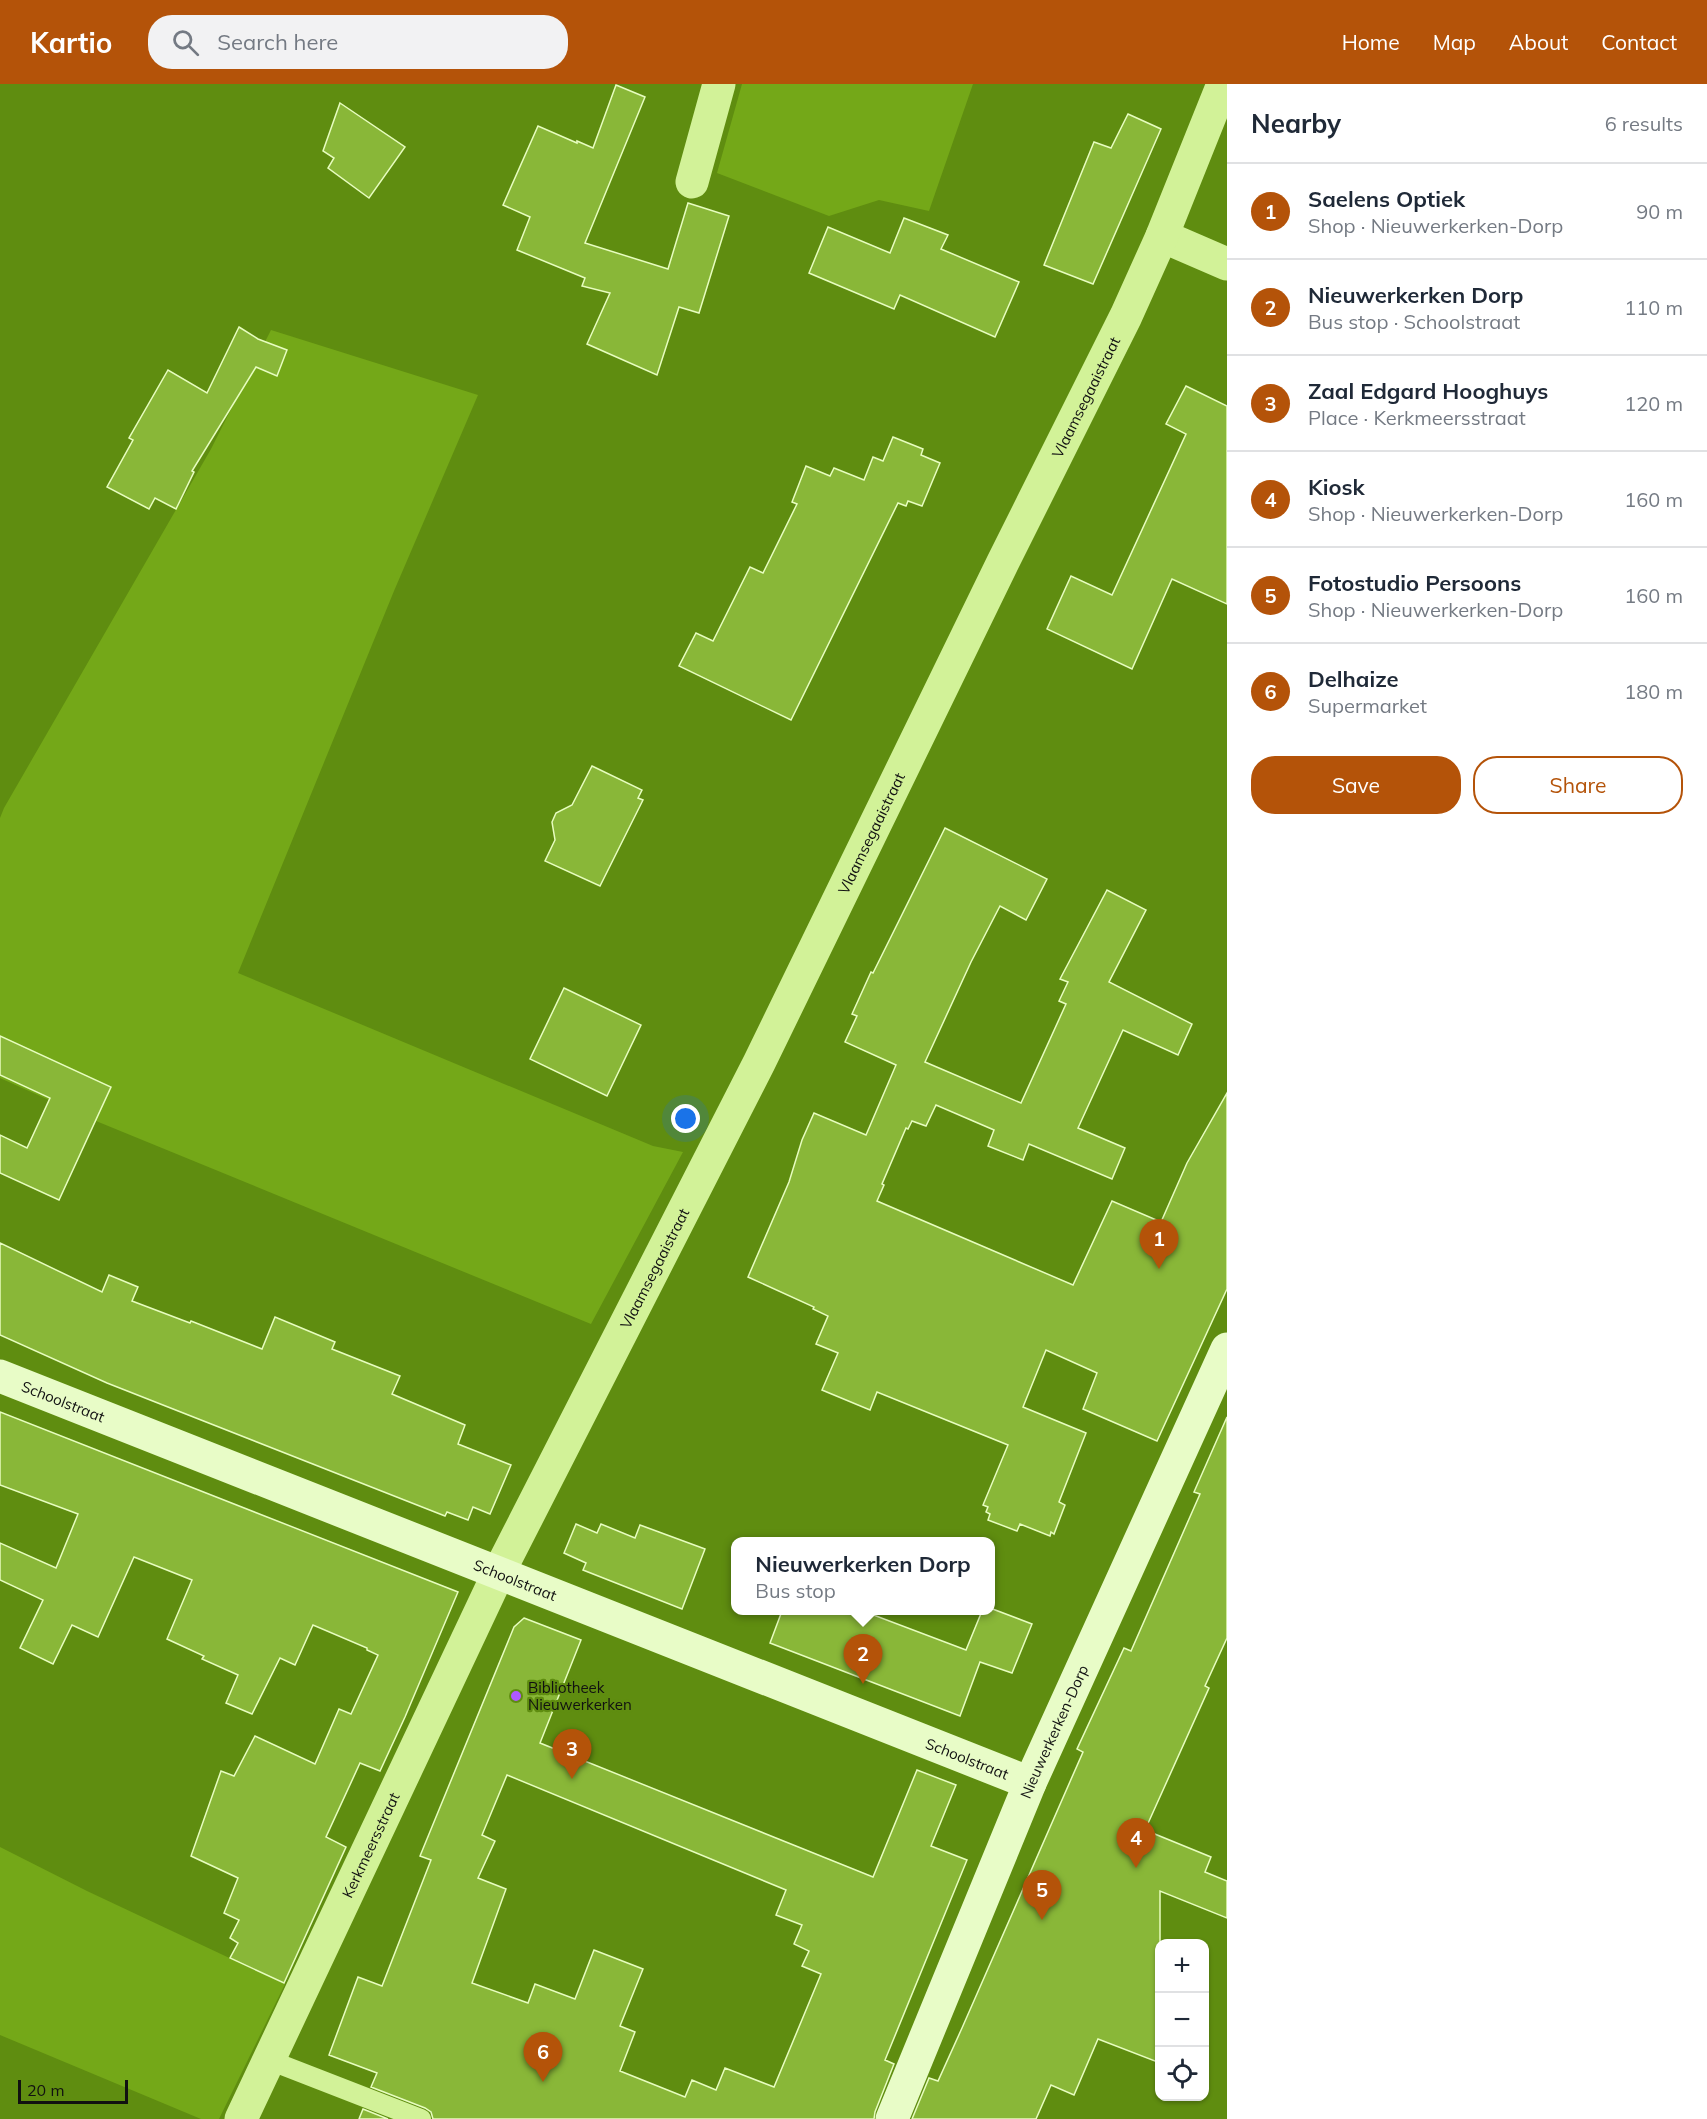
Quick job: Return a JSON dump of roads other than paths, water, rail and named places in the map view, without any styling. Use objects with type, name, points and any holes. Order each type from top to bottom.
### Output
[{"type":"street","points":[[692,182],[719,84]]},
{"type":"street","name":"Vlaamsegaaistraat","points":[[499,1572],[759,1063],[1126,316],[1162,237],[1223,84]]},
{"type":"street","points":[[1162,237],[1227,264]]},
{"type":"street","name":"Nieuwerkerken-Dorp","points":[[892,2119],[1030,1783],[1227,1349]]},
{"type":"street","name":"Schoolstraat","points":[[0,1376],[1030,1783]]},
{"type":"street","name":"Kerkmeersstraat","points":[[241,2119],[499,1572]]},
{"type":"lane","points":[[269,2060],[421,2119]]},
{"type":"place","name":"Saelens Optiek","points":[[1159,1269]]},
{"type":"place","name":"Nieuwerkerken Dorp","points":[[863,1684]]},
{"type":"place","name":"Bibliotheek Nieuwerkerken","points":[[516,1696]]},
{"type":"place","name":"Zaal Edgard Hooghuys","points":[[572,1779]]},
{"type":"place","name":"Kiosk","points":[[1136,1868]]},
{"type":"place","name":"Fotostudio Persoons","points":[[1042,1920]]},
{"type":"place","name":"Delhaize","points":[[543,2082]]}]
